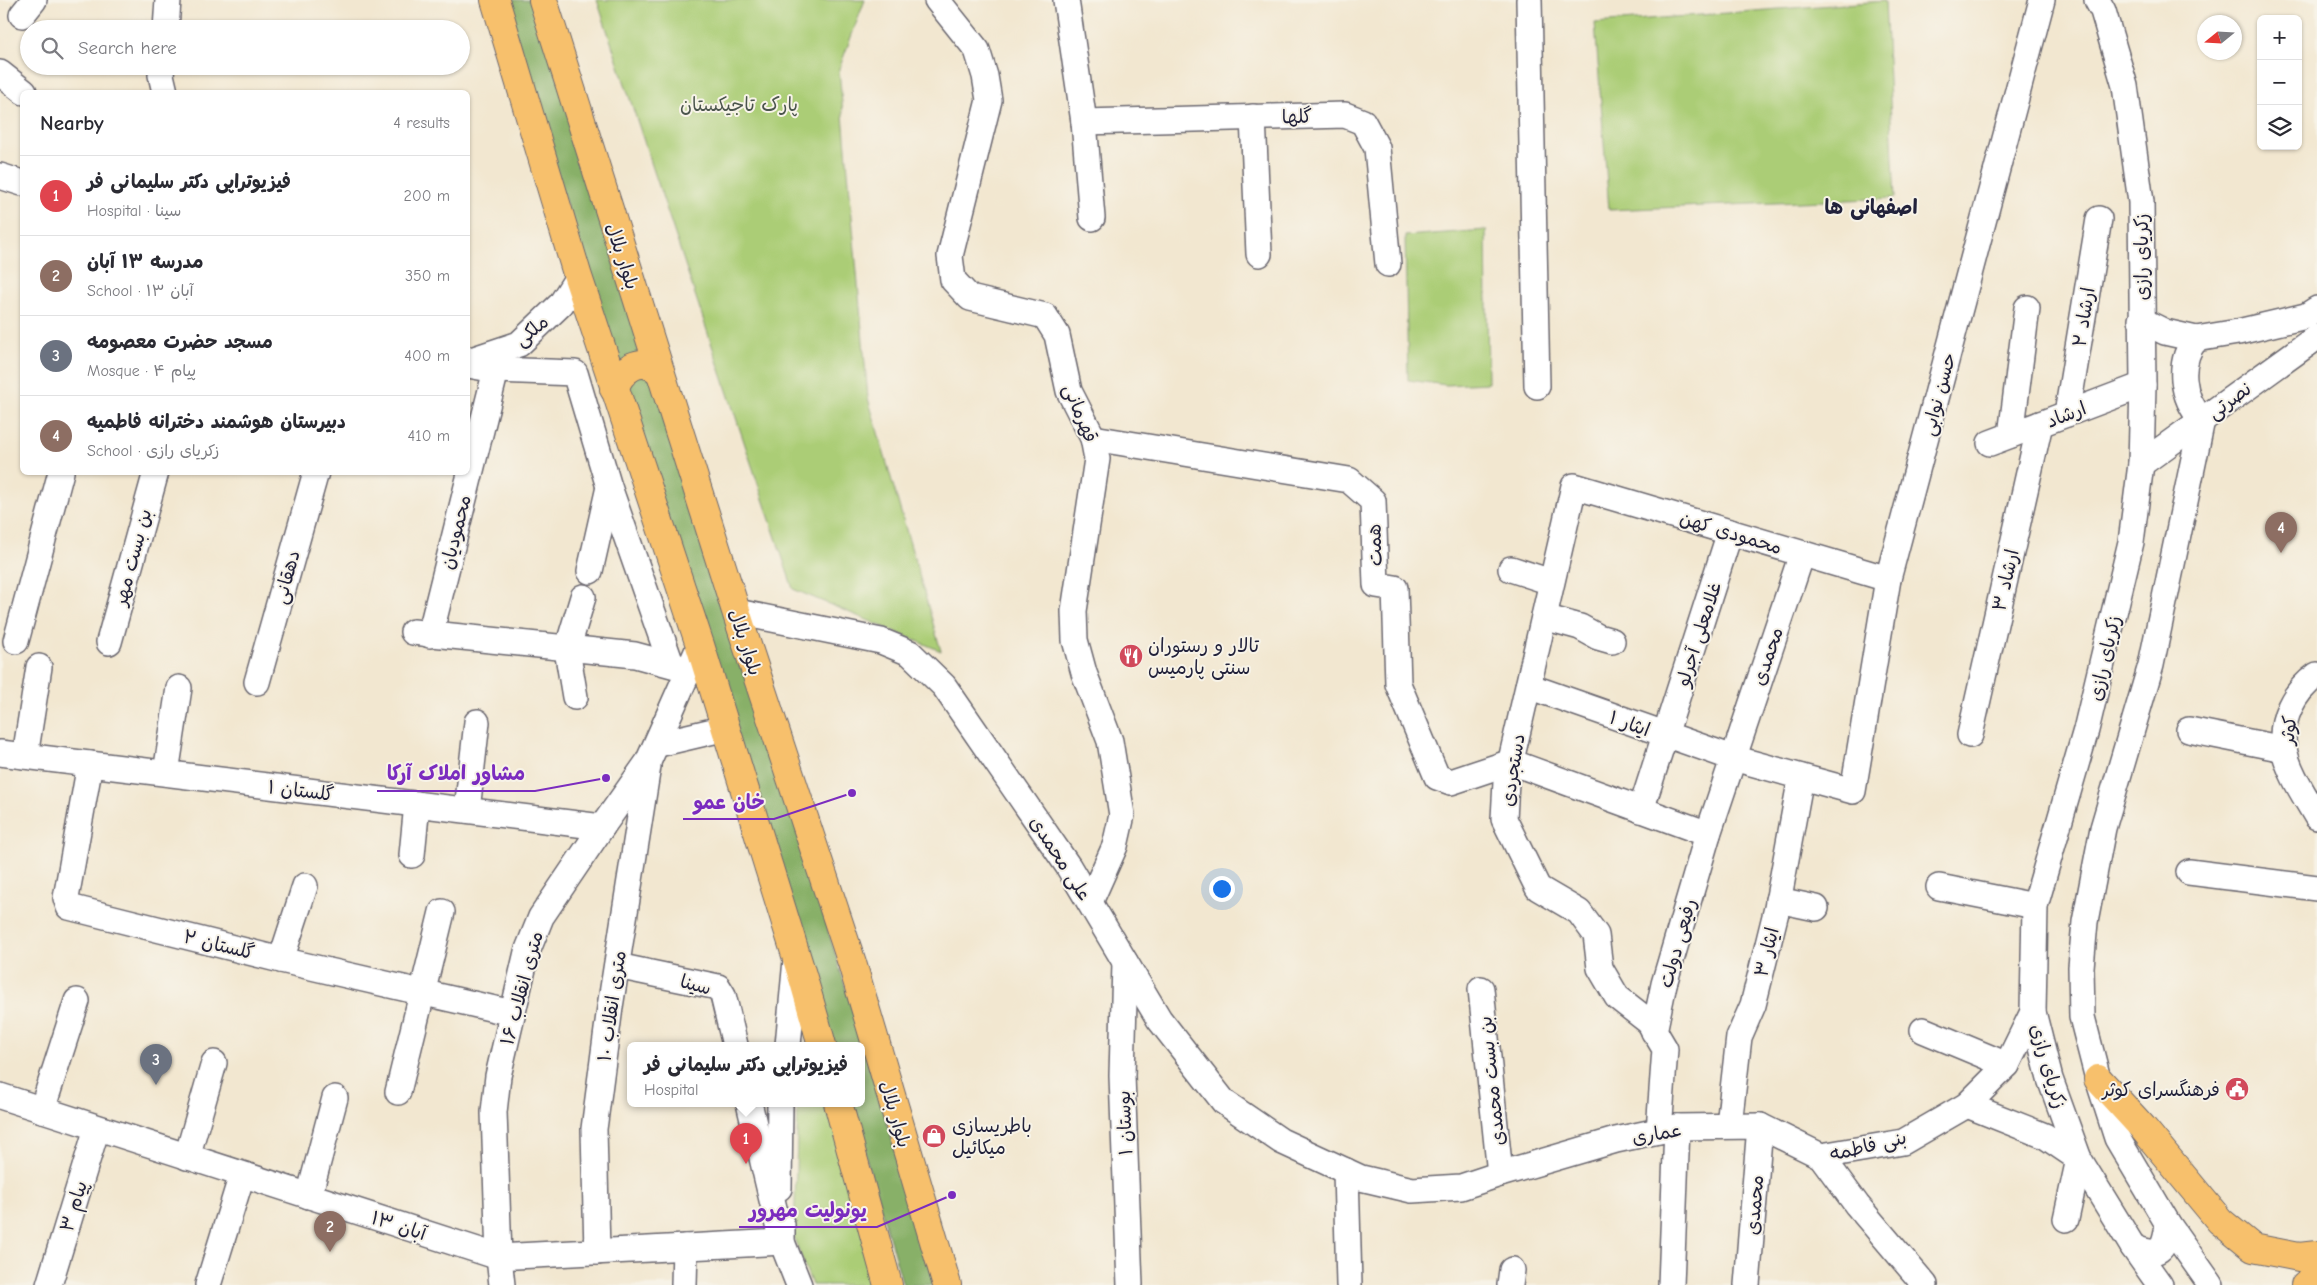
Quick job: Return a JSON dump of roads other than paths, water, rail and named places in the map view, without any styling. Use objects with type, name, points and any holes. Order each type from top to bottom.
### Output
[{"type":"main road","points":[[495,0],[578,277],[700,645],[821,1042]]},
{"type":"main road","name":"بلوار بلال","points":[[543,0],[737,612],[852,963],[947,1285]]},
{"type":"main road","points":[[614,389],[621,373],[636,365],[644,363],[654,366],[660,372]]},
{"type":"main road","points":[[2098,1079],[2143,1128],[2220,1221],[2253,1248],[2298,1257],[2317,1255]]},
{"type":"main road","points":[[839,1107],[888,1285]]},
{"type":"main road","points":[[2305,1285],[2317,1276]]},
{"type":"street","points":[[167,20],[168,0]]},
{"type":"street","name":"قهرمانی","points":[[937,0],[977,50],[985,76],[989,100],[950,256],[953,280],[970,298],[1045,316],[1057,336],[1069,391],[1093,438],[1096,459],[1074,611],[1075,640],[1084,673],[1110,741],[1122,815],[1115,846],[1090,902]]},
{"type":"street","points":[[1066,0],[1084,122],[1092,218]]},
{"type":"street","points":[[1529,0],[1537,386]]},
{"type":"street","name":"حسن نوابی","points":[[1853,791],[1888,579],[2042,0]]},
{"type":"street","name":"زکریای رازی","points":[[2097,0],[2103,11],[2126,96],[2140,202],[2142,385],[2140,464],[2129,551],[2086,730],[2035,906],[2033,1012],[2050,1078],[2079,1159],[2133,1247],[2160,1285]]},
{"type":"street","points":[[0,73],[21,90]]},
{"type":"street","points":[[161,75],[165,90]]},
{"type":"street","name":"گلها","points":[[1084,122],[1345,115],[1363,122],[1377,148],[1388,264]]},
{"type":"street","points":[[1253,117],[1259,254]]},
{"type":"street","points":[[0,176],[20,182]]},
{"type":"street","name":"ارشاد ۲","points":[[2067,414],[2099,220]]},
{"type":"street","name":"ملکی","points":[[470,361],[519,344],[561,304],[578,277]]},
{"type":"street","name":"ارشاد","points":[[2027,308],[2000,439],[2142,385]]},
{"type":"street","points":[[2141,320],[2165,332],[2196,339],[2238,332],[2306,316],[2317,309]]},
{"type":"street","name":"نصرتی","points":[[2140,464],[2202,420],[2306,352],[2317,337]]},
{"type":"street","points":[[2196,339],[2187,350],[2183,368],[2186,391],[2202,420],[2150,665],[2103,828],[2085,922],[2081,967],[2082,1017],[2098,1079],[2117,1138],[2168,1224],[2210,1285]]},
{"type":"street","name":"ملکی","points":[[470,365],[496,370],[575,373],[609,487]]},
{"type":"street","name":"محمودیان","points":[[470,463],[496,370]]},
{"type":"street","name":"ارشاد ۳","points":[[1970,735],[2040,424]]},
{"type":"street","name":"همت","points":[[1093,438],[1349,480],[1373,501],[1376,585],[1395,588],[1398,684],[1437,776],[1451,782],[1511,762]]},
{"type":"street","points":[[16,641],[60,475]]},
{"type":"street","name":"بن بست مهر","points":[[109,642],[155,475]]},
{"type":"street","name":"دهقانی","points":[[257,682],[315,475]]},
{"type":"street","name":"محمودیان","points":[[467,475],[422,634],[635,656],[680,667]]},
{"type":"street","name":"محمودی کهن","points":[[1574,486],[1888,579]]},
{"type":"street","name":"دستجردی","points":[[1574,486],[1506,782],[1504,819],[1538,888],[1579,912],[1596,935],[1600,968],[1617,997],[1649,1022],[1654,1032]]},
{"type":"street","points":[[590,571],[609,487]]},
{"type":"street","points":[[609,487],[680,667]]},
{"type":"street","name":"غلامعلی آجرلو","points":[[1641,810],[1730,532]]},
{"type":"street","name":"محمدی","points":[[1733,758],[1802,554]]},
{"type":"street","points":[[1511,569],[1552,582]]},
{"type":"street","points":[[575,697],[567,650],[584,597]]},
{"type":"street","name":"علی محمدی","points":[[737,612],[881,641],[910,653],[944,686],[1068,866],[1159,1019],[1224,1102],[1281,1141],[1346,1171]]},
{"type":"street","points":[[1544,617],[1580,628],[1598,638],[1612,641]]},
{"type":"street","name":"۱۶ متری انقلاب","points":[[502,1285],[499,1257],[494,1112],[498,1076],[527,952],[540,917],[653,753],[680,667],[700,645]]},
{"type":"street","points":[[25,756],[39,667]]},
{"type":"street","name":"کوثر","points":[[2317,675],[2309,680],[2296,696],[2286,716],[2284,749],[2296,780],[2317,817]]},
{"type":"street","name":"۱ ایثار","points":[[1528,686],[1733,758],[1853,791]]},
{"type":"street","points":[[166,773],[179,688]]},
{"type":"street","points":[[467,810],[476,722]]},
{"type":"street","points":[[653,753],[726,728]]},
{"type":"street","points":[[2189,730],[2284,749]]},
{"type":"street","name":"گلستان ۱","points":[[0,753],[602,826]]},
{"type":"street","name":"۱۰ متری انقلاب","points":[[597,1252],[594,1129],[617,966],[653,753]]},
{"type":"street","name":"رفیعی دولت","points":[[1654,1032],[1664,984],[1708,834],[1733,758]]},
{"type":"street","points":[[1511,762],[1708,834]]},
{"type":"street","name":"گلستان ۲","points":[[90,764],[66,898],[69,907],[282,960],[512,1013]]},
{"type":"street","name":"ایثار ۳","points":[[1729,1125],[1739,1037],[1753,1005],[1778,900],[1801,777]]},
{"type":"street","points":[[412,854],[417,804]]},
{"type":"street","points":[[2189,872],[2317,888]]},
{"type":"street","points":[[282,960],[305,886]]},
{"type":"street","points":[[1939,887],[2035,906]]},
{"type":"street","points":[[1778,900],[1816,908]]},
{"type":"street","points":[[398,1092],[424,993],[442,912]]},
{"type":"street","points":[[788,1042],[796,955]]},
{"type":"street","name":"بوستان ۱","points":[[1125,962],[1122,1076],[1130,1285]]},
{"type":"street","name":"سینا","points":[[617,966],[718,987],[723,995],[734,1042]]},
{"type":"street","name":"بن بست محمدی","points":[[1481,988],[1500,1174]]},
{"type":"street","points":[[42,1110],[77,1001]]},
{"type":"street","name":"بنی فاطمه","points":[[1821,1156],[1903,1142],[1967,1105],[2007,1065],[2033,1012]]},
{"type":"street","points":[[1923,1030],[2007,1065]]},
{"type":"street","points":[[1654,1032],[1664,1049],[1668,1129],[1670,1285]]},
{"type":"street","points":[[187,1157],[214,1063]]},
{"type":"street","name":"۱۳ آبان","points":[[0,1096],[499,1257],[782,1242]]},
{"type":"street","points":[[309,1196],[335,1098]]},
{"type":"street","points":[[1967,1105],[2045,1136],[2079,1159],[2066,1218]]},
{"type":"street","points":[[750,1107],[782,1242],[799,1285]]},
{"type":"street","points":[[780,1107],[779,1183],[782,1242]]},
{"type":"street","name":"عماری","points":[[1346,1171],[1361,1178],[1412,1190],[1461,1187],[1616,1140],[1668,1129],[1729,1125],[1760,1126],[1821,1156],[1917,1281]]},
{"type":"street","name":"محمدی","points":[[1747,1285],[1760,1126]]},
{"type":"street","name":"پیام ۳","points":[[49,1285],[97,1128]]},
{"type":"street","points":[[1346,1171],[1349,1285]]},
{"type":"street","points":[[208,1285],[242,1174]]},
{"type":"street","points":[[2133,1247],[2148,1254],[2158,1251],[2166,1242],[2168,1224]]},
{"type":"street","points":[[684,1285],[685,1247]]},
{"type":"place","name":"دبیرستان هوشمند دخترانه فاطمیه","points":[[2281,553]]},
{"type":"place","name":"تالار و رستوران سنتی پارمیس","points":[[1131,656]]},
{"type":"place","name":"مشاور املاک آرکا","points":[[606,778]]},
{"type":"place","name":"خان عمو","points":[[852,793]]},
{"type":"place","name":"مسجد حضرت معصومه","points":[[156,1085]]},
{"type":"place","name":"فرهنگسرای کوثر","points":[[2237,1089]]},
{"type":"place","name":"باطریسازی میکائیل","points":[[934,1136]]},
{"type":"place","name":"فیزیوتراپی دکتر سلیمانی فر","points":[[746,1164]]},
{"type":"place","name":"یونولیت مهرور","points":[[952,1195]]},
{"type":"place","name":"مدرسه ۱۳ آبان","points":[[330,1252]]},
{"type":"district","name":"اصفهانی ها","points":[[1871,207]]},
{"type":"park label","name":"پارک تاجیکستان","points":[[739,104]]}]
